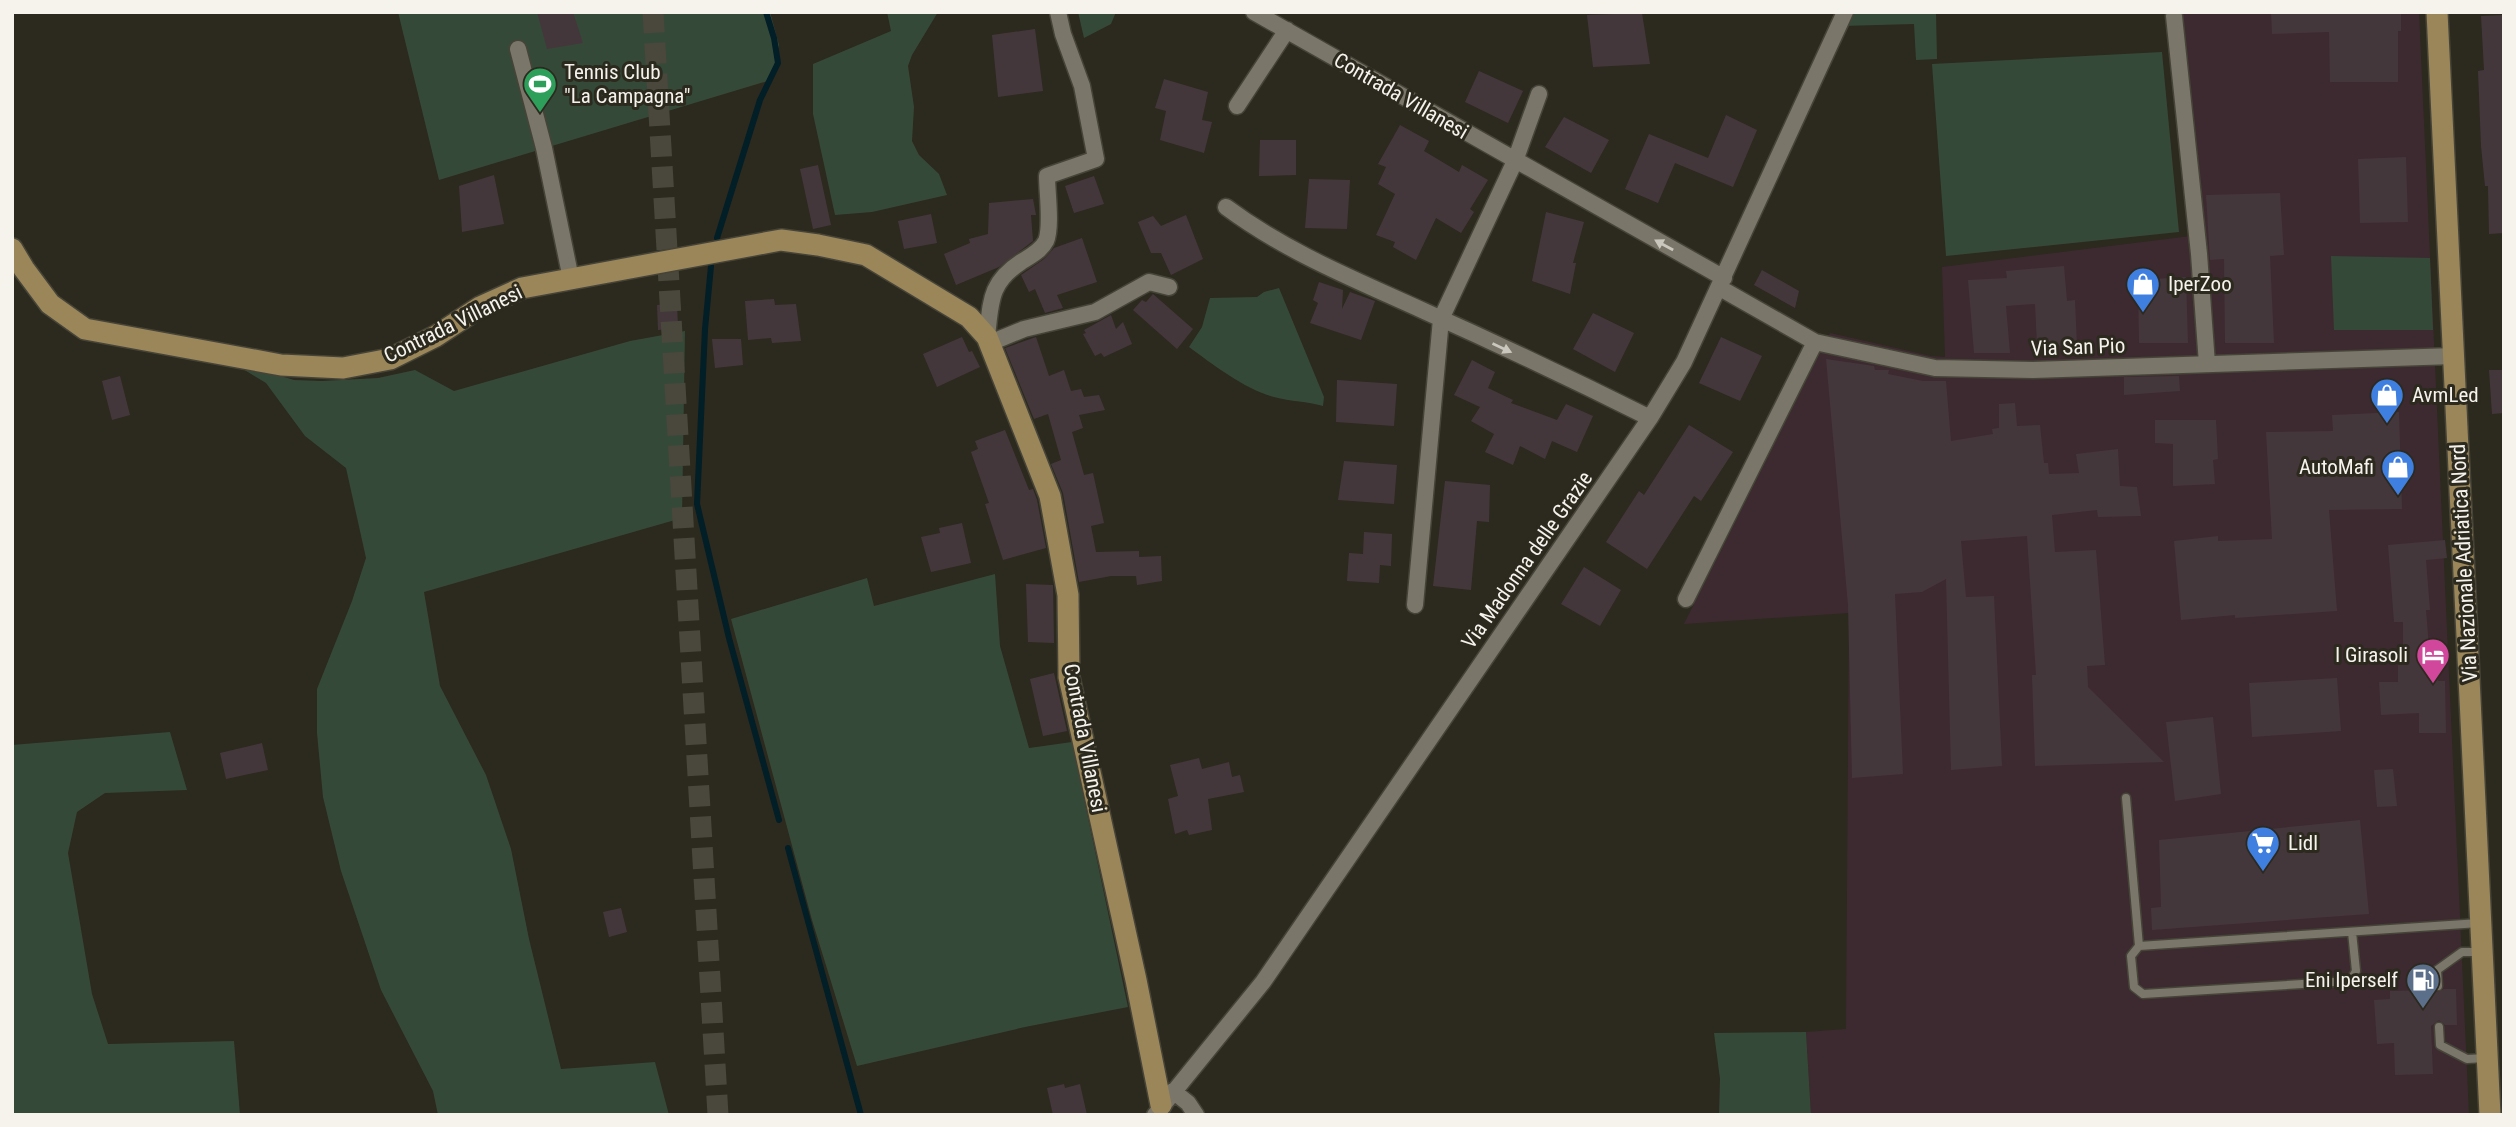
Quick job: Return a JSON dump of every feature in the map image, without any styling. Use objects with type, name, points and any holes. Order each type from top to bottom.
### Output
[{"type":"street","name":"Contrada Villanesi","points":[[988,340],[992,293],[1008,271],[1036,253],[1046,241],[1047,176],[1096,159],[1082,86],[1058,12]]},
{"type":"street","name":"Contrada Villanesi","points":[[1254,12],[1722,283]]},
{"type":"street","name":"Via Madonna delle Grazie","points":[[1163,1104],[1263,982],[1650,418],[1684,362],[1722,283],[1845,12]]},
{"type":"street","name":"Via Nazionale Adriatica Nord","points":[[2437,12],[2490,1115]]},
{"type":"street","points":[[2173,14],[2199,254],[2207,364]]},
{"type":"street","points":[[1237,106],[1287,30]]},
{"type":"street","points":[[518,49],[544,148],[572,279]]},
{"type":"street","points":[[1416,606],[1441,319],[1515,161],[1539,94]]},
{"type":"street","points":[[1226,207],[1257,230],[1301,256],[1650,418]]},
{"type":"street","name":"Contrada Villanesi","points":[[12,249],[50,304],[85,329],[281,365],[343,368],[390,359],[436,336],[480,307],[522,288],[781,240],[866,256],[969,317],[988,340],[1050,496],[1068,595],[1069,677],[1163,1104]]},
{"type":"street","points":[[988,340],[1096,312],[1149,282],[1169,287]]},
{"type":"street","name":"Via San Pio","points":[[1722,283],[1815,342],[1935,368],[2033,370],[2454,356]]},
{"type":"street","points":[[1686,599],[1815,342]]},
{"type":"street","points":[[1163,1104],[1188,1103],[1196,1115]]},
{"type":"lane","points":[[2126,798],[2139,946],[2131,956],[2134,987],[2143,994],[2350,981],[2356,971],[2353,932]]},
{"type":"lane","points":[[2139,946],[2481,923]]},
{"type":"lane","points":[[2438,986],[2437,970],[2462,952],[2482,952]]},
{"type":"lane","points":[[2439,1027],[2440,1045],[2466,1059],[2487,1058]]},
{"type":"shaded area","points":[[2180,12],[2419,12],[2469,1115],[1811,1115],[1806,1032],[1846,1029],[1849,613],[1684,624],[1830,333],[1945,357],[1942,267],[2199,235]]},
{"type":"green space","name":"Tennis Club \"La Campagna\"","points":[[398,12],[770,12],[779,45],[771,80],[439,180]]},
{"type":"green space","points":[[887,12],[938,12],[908,66],[914,107],[912,141],[919,155],[939,174],[947,195],[872,212],[835,215],[813,114],[813,64],[891,31]]},
{"type":"green space","points":[[1078,12],[1116,12],[1111,24],[1084,38]]},
{"type":"green space","points":[[1848,12],[1936,12],[1937,59],[1916,60],[1914,24],[1842,26]]},
{"type":"green space","points":[[2162,52],[2179,232],[1946,256],[1932,64]]},
{"type":"green space","points":[[2331,256],[2430,258],[2433,330],[2334,330]]},
{"type":"green space","points":[[1279,288],[1324,397],[1323,406],[1263,394],[1230,376],[1189,347],[1202,327],[1210,298],[1257,297]]},
{"type":"green space","points":[[685,331],[682,518],[424,592],[440,686],[486,775],[511,849],[529,939],[561,1069],[655,1062],[669,1115],[438,1115],[433,1091],[381,990],[341,871],[323,797],[317,733],[317,689],[366,558],[346,468],[305,436],[266,383],[228,360],[294,380],[378,378],[415,370],[454,391],[630,341]]},
{"type":"green space","points":[[995,574],[1000,646],[1029,748],[1072,742],[1128,1007],[1025,1027],[857,1066],[812,920],[731,619],[867,578],[874,606]]},
{"type":"green space","points":[[170,732],[187,790],[105,793],[77,812],[68,853],[92,994],[108,1044],[234,1041],[240,1115],[12,1115],[12,745]]},
{"type":"green space","points":[[1806,1032],[1811,1115],[1719,1115],[1720,1079],[1714,1033]]},
{"type":"building","points":[[537,12],[573,12],[583,43],[547,49]]},
{"type":"building","points":[[2271,12],[2401,12],[2401,31],[2398,31],[2398,82],[2330,82],[2329,32],[2272,34]]},
{"type":"building","points":[[1642,13],[1650,64],[1593,67],[1587,15]]},
{"type":"building","points":[[2504,15],[2504,233],[2489,234],[2488,186],[2485,186],[2481,146],[2478,71],[2484,70],[2481,16]]},
{"type":"building","points":[[1035,29],[1043,91],[998,97],[992,35]]},
{"type":"building","points":[[1479,71],[1523,91],[1508,123],[1465,102]]},
{"type":"building","points":[[1164,79],[1208,92],[1202,120],[1212,122],[1204,153],[1160,140],[1166,111],[1155,108]]},
{"type":"building","points":[[1726,115],[1757,130],[1733,187],[1675,163],[1658,203],[1625,189],[1649,134],[1708,158]]},
{"type":"building","points":[[1564,117],[1609,140],[1591,173],[1545,147]]},
{"type":"building","points":[[1400,125],[1429,141],[1424,151],[1459,172],[1462,165],[1488,180],[1470,209],[1474,212],[1461,233],[1436,218],[1416,260],[1393,247],[1395,242],[1376,235],[1395,194],[1378,184],[1386,167],[1378,164]]},
{"type":"building","points":[[1260,140],[1296,140],[1296,175],[1259,176]]},
{"type":"building","points":[[2406,157],[2408,222],[2360,223],[2358,159]]},
{"type":"building","points":[[818,165],[831,225],[813,229],[800,169]]},
{"type":"building","points":[[494,175],[504,224],[462,232],[459,186]]},
{"type":"building","points":[[1094,176],[1104,204],[1074,213],[1065,186]]},
{"type":"building","points":[[1309,179],[1350,180],[1347,229],[1305,228]]},
{"type":"building","points":[[2280,193],[2284,255],[2270,256],[2274,343],[2225,343],[2224,259],[2210,260],[2206,195]]},
{"type":"building","points":[[1033,199],[1036,215],[1031,215],[1033,241],[999,267],[956,285],[944,254],[970,243],[969,239],[988,234],[989,203]]},
{"type":"building","points":[[1546,212],[1584,222],[1573,263],[1576,263],[1570,294],[1532,281]]},
{"type":"building","points":[[931,214],[937,243],[904,249],[898,221]]},
{"type":"building","points":[[1186,215],[1203,259],[1171,275],[1161,253],[1151,253],[1138,222],[1153,216],[1161,226]]},
{"type":"building","points":[[1082,238],[1097,282],[1057,295],[1063,308],[1045,313],[1035,289],[1029,292],[1021,275],[1044,259],[1054,248]]},
{"type":"building","points":[[2064,266],[2067,301],[2075,300],[2077,346],[2037,345],[2035,304],[2006,306],[2010,353],[1974,353],[1968,280],[2007,278],[2006,271]]},
{"type":"building","points":[[1762,270],[1799,291],[1795,308],[1754,285]]},
{"type":"building","points":[[2186,277],[2188,343],[2139,343],[2138,280]]},
{"type":"building","points":[[1319,282],[1343,290],[1342,309],[1350,292],[1375,301],[1361,340],[1310,323],[1318,303],[1313,300]]},
{"type":"building","points":[[1153,294],[1193,329],[1177,349],[1133,310],[1142,300],[1146,302]]},
{"type":"building","points":[[774,299],[775,305],[796,304],[801,341],[772,343],[771,338],[748,340],[745,301]]},
{"type":"building","points":[[677,303],[678,328],[658,330],[657,305]]},
{"type":"building","points":[[1593,313],[1634,333],[1615,372],[1573,349]]},
{"type":"building","points":[[1111,315],[1116,329],[1123,322],[1132,344],[1104,357],[1101,353],[1095,356],[1083,334],[1086,333],[1084,330]]},
{"type":"building","points":[[962,337],[980,367],[937,387],[923,354]]},
{"type":"building","points":[[1036,337],[1049,376],[1064,370],[1071,391],[1081,389],[1084,397],[1099,395],[1105,410],[1079,415],[1083,428],[1072,432],[1084,475],[1093,473],[1104,523],[1091,526],[1096,552],[1139,551],[1139,557],[1161,556],[1162,581],[1137,585],[1136,576],[1111,576],[1079,582],[1063,493],[1051,464],[1061,460],[1048,414],[1034,419],[1005,348]]},
{"type":"building","points":[[1721,337],[1762,356],[1740,401],[1699,383]]},
{"type":"building","points":[[712,339],[741,339],[743,365],[715,368]]},
{"type":"building","points":[[1826,359],[1874,366],[1875,370],[1889,370],[1888,374],[1923,381],[1946,381],[1951,441],[1993,434],[1992,429],[1999,428],[1999,404],[2015,403],[2017,426],[2040,425],[2044,463],[2048,463],[2049,474],[2079,473],[2076,454],[2118,449],[2120,486],[2137,487],[2141,516],[2098,517],[2097,510],[2052,515],[2055,552],[2096,550],[2105,665],[2087,666],[2088,687],[2164,762],[2035,766],[2032,675],[2036,675],[2027,536],[1961,541],[1966,597],[1994,596],[2002,766],[1951,770],[1946,579],[1922,592],[1895,594],[1903,774],[1852,778],[1848,605]]},
{"type":"building","points":[[1472,360],[1495,372],[1488,388],[1513,400],[1511,403],[1557,420],[1566,404],[1593,416],[1577,452],[1552,441],[1545,459],[1520,446],[1513,465],[1485,452],[1494,434],[1471,421],[1480,407],[1454,395]]},
{"type":"building","points":[[2489,370],[2504,370],[2504,413],[2492,414]]},
{"type":"building","points":[[120,376],[130,415],[112,420],[102,381]]},
{"type":"building","points":[[2179,376],[2180,391],[2124,395],[2124,377]]},
{"type":"building","points":[[1337,380],[1397,384],[1394,426],[1336,422]]},
{"type":"building","points":[[2399,412],[2402,509],[2329,510],[2337,611],[2181,620],[2174,541],[2218,536],[2218,541],[2272,539],[2266,432],[2333,431],[2332,415]]},
{"type":"building","points":[[2155,420],[2216,420],[2218,459],[2213,460],[2215,484],[2173,486],[2173,444],[2155,443]]},
{"type":"building","points":[[1689,425],[1733,452],[1701,501],[1694,496],[1647,569],[1606,542],[1639,491],[1644,495]]},
{"type":"building","points":[[1005,430],[1029,490],[1033,489],[1037,500],[1046,548],[1003,560],[985,504],[989,503],[971,452],[978,449],[975,441]]},
{"type":"building","points":[[1344,461],[1397,465],[1394,504],[1338,500]]},
{"type":"building","points":[[1445,481],[1490,485],[1489,522],[1477,521],[1471,590],[1433,586]]},
{"type":"building","points":[[962,523],[971,563],[931,572],[921,537],[940,533],[939,528]]},
{"type":"building","points":[[1364,532],[1392,534],[1391,566],[1380,565],[1379,583],[1347,581],[1349,553],[1363,554]]},
{"type":"building","points":[[2445,540],[2447,558],[2426,560],[2430,610],[2426,610],[2429,647],[2437,646],[2438,681],[2445,681],[2446,733],[2419,733],[2419,713],[2381,715],[2379,682],[2398,682],[2398,657],[2403,657],[2403,622],[2394,622],[2388,545]]},
{"type":"building","points":[[1584,567],[1621,590],[1600,626],[1561,604]]},
{"type":"building","points":[[1026,584],[1053,585],[1054,643],[1028,642]]},
{"type":"building","points":[[1054,673],[1067,731],[1043,736],[1030,679]]},
{"type":"building","points":[[2337,678],[2341,731],[2252,737],[2249,683]]},
{"type":"building","points":[[2213,717],[2221,794],[2175,801],[2166,722]]},
{"type":"building","points":[[262,743],[268,770],[226,779],[220,753]]},
{"type":"building","points":[[1199,758],[1202,769],[1229,762],[1232,777],[1240,775],[1244,792],[1208,799],[1212,830],[1189,835],[1187,830],[1175,834],[1168,799],[1178,796],[1170,765]]},
{"type":"building","points":[[2393,769],[2397,806],[2377,807],[2374,770]]},
{"type":"building","name":"Lidl","points":[[2360,820],[2369,914],[2152,930],[2151,908],[2161,907],[2159,840]]},
{"type":"building","points":[[621,908],[627,932],[609,937],[603,912]]},
{"type":"building","points":[[2456,989],[2457,1025],[2445,1025],[2439,1020],[2431,1026],[2433,1074],[2395,1075],[2394,1043],[2377,1044],[2374,1000],[2390,999],[2390,991],[2438,992]]},
{"type":"building","points":[[1064,1084],[1065,1088],[1080,1084],[1087,1115],[1053,1115],[1047,1088]]},
{"type":"waterway","points":[[717,238],[760,100],[778,63],[766,12]]},
{"type":"waterway","points":[[711,266],[705,329],[697,504],[729,638],[779,820]]},
{"type":"waterway","points":[[788,848],[861,1115]]},
{"type":"tunnel","points":[[653,12],[718,1115]]},
{"type":"place","name":"Tennis Club \"La Campagna\"","points":[[540,114]]},
{"type":"place","name":"IperZoo","points":[[2143,314]]},
{"type":"place","name":"AvmLed","points":[[2387,425]]},
{"type":"place","name":"AutoMafi","points":[[2398,497]]},
{"type":"place","name":"I Girasoli","points":[[2433,685]]},
{"type":"place","name":"Lidl","points":[[2263,873]]},
{"type":"place","name":"Eni Iperself","points":[[2423,1010]]}]
